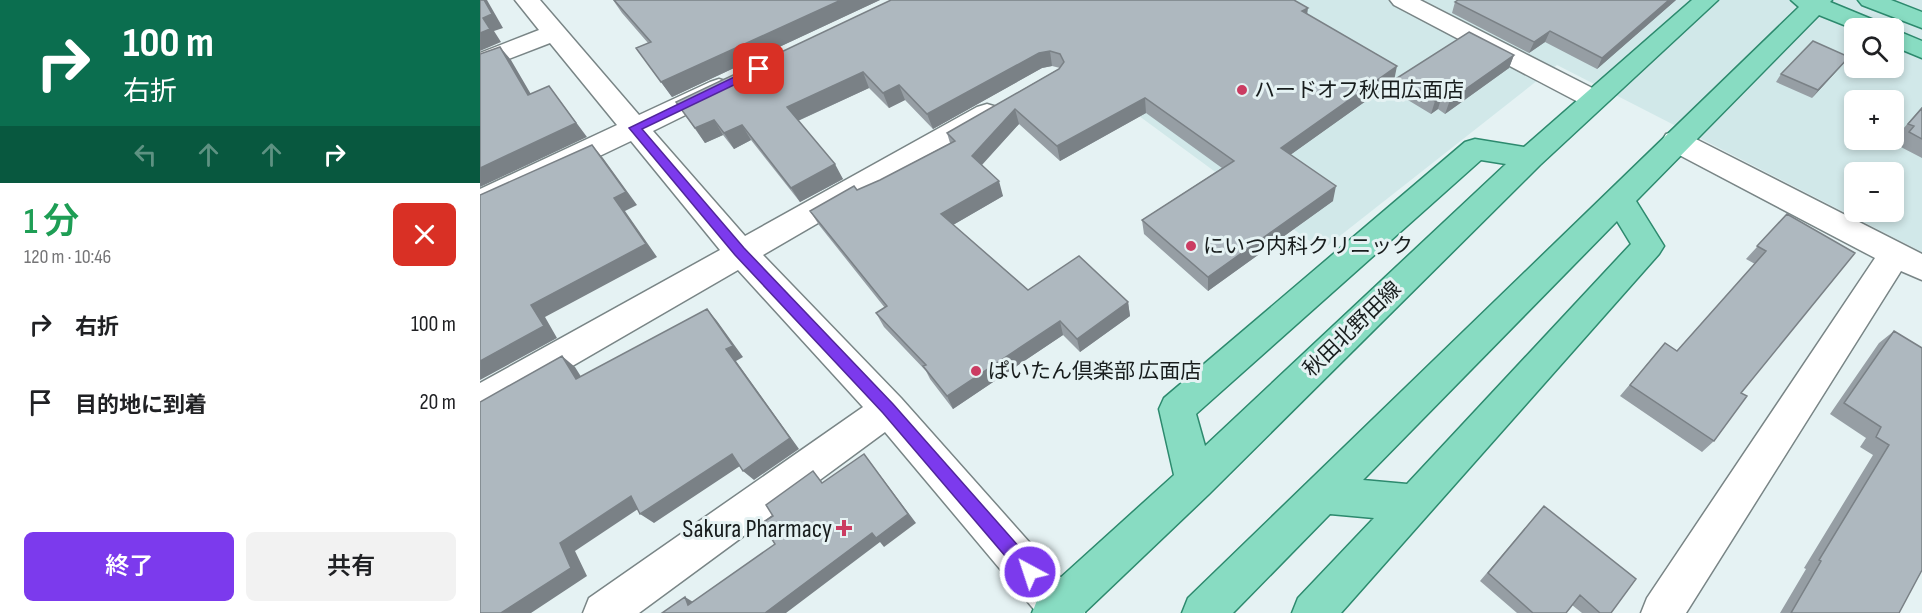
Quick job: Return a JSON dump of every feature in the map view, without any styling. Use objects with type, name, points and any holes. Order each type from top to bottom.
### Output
[{"type":"main road","name":"秋田北野田線","points":[[1059,611],[1530,158],[1593,99],[1706,0]]},
{"type":"main road","points":[[1870,0],[1922,21]]},
{"type":"main road","points":[[1203,613],[1475,345],[1813,2],[1849,18]]},
{"type":"main road","points":[[1904,43],[1922,50]]},
{"type":"main road","points":[[1195,481],[1177,409],[1475,149],[1530,158]]},
{"type":"main road","points":[[1313,613],[1648,246],[1618,199]]},
{"type":"main road","points":[[1321,495],[1415,503]]},
{"type":"street","points":[[527,0],[740,252],[888,409],[1059,611]]},
{"type":"street","points":[[1402,0],[1593,99]]},
{"type":"street","points":[[480,62],[555,32]]},
{"type":"street","points":[[480,202],[743,76]]},
{"type":"street","points":[[480,401],[1011,99]]},
{"type":"street","points":[[1662,613],[1909,261],[1676,141]]},
{"type":"street","points":[[604,613],[888,409]]},
{"type":"shaded area","points":[[1047,0],[1922,0],[1922,252],[1863,222],[1904,222],[1904,162],[1844,162],[1844,212],[1557,65],[1322,250],[1008,20]]},
{"type":"building","points":[[480,0],[484,0],[492,14],[483,18],[490,29],[480,33]]},
{"type":"building","points":[[614,0],[841,0],[661,82],[636,48],[651,42]]},
{"type":"building","points":[[891,0],[1294,0],[1308,8],[1302,11],[1397,66],[1281,148],[1336,186],[1208,277],[1142,220],[1234,161],[1145,98],[1057,146],[1015,109],[972,156],[999,181],[941,214],[1028,290],[1079,256],[1128,302],[1077,339],[1060,321],[947,396],[923,366],[926,365],[876,313],[887,306],[810,211],[854,186],[857,190],[880,180],[955,141],[947,133],[1059,69],[1064,62],[1060,54],[1050,51],[1039,53],[927,114],[899,85],[883,93],[863,72],[787,107],[835,164],[791,188],[742,125],[724,133],[714,120],[695,128],[676,102]]},
{"type":"building","points":[[1458,0],[1669,0],[1602,58],[1550,31],[1534,42],[1455,2]]},
{"type":"building","points":[[1469,32],[1514,55],[1450,100],[1442,95],[1435,101],[1397,78]]},
{"type":"building","points":[[1813,41],[1844,55],[1844,62],[1818,90],[1781,74]]},
{"type":"building","points":[[500,47],[528,95],[549,86],[576,123],[480,168],[480,54]]},
{"type":"building","points":[[1922,108],[1922,139],[1909,132],[1914,126],[1908,124]]},
{"type":"building","points":[[592,145],[626,192],[614,198],[646,244],[531,305],[544,326],[480,361],[480,195]]},
{"type":"building","points":[[1787,214],[1855,253],[1741,393],[1747,396],[1714,441],[1630,385],[1665,343],[1677,351],[1766,251],[1757,246]]},
{"type":"building","points":[[707,309],[733,346],[726,349],[790,438],[743,471],[732,454],[640,514],[631,496],[560,543],[571,568],[501,613],[480,613],[480,402],[562,356],[576,379]]},
{"type":"building","points":[[1894,331],[1922,348],[1922,570],[1899,613],[1791,613],[1821,561],[1819,560],[1889,445],[1876,437],[1881,427],[1844,403]]},
{"type":"building","points":[[864,454],[908,514],[876,538],[872,533],[765,613],[662,613],[685,597],[688,605],[775,544],[762,523],[773,516],[766,505],[813,471],[822,483]]},
{"type":"building","points":[[1544,506],[1636,579],[1611,613],[1600,613],[1580,595],[1566,613],[1533,613],[1488,573]]},
{"type":"place","name":"ハードオフ秋田広面店","points":[[1242,90]]},
{"type":"place","name":"にいつ内科クリニック","points":[[1191,246]]},
{"type":"place","name":"ぱいたん倶楽部 広面店","points":[[976,371]]},
{"type":"place","name":"Sakura Pharmacy","points":[[844,528]]},
{"type":"route","points":[[759,69],[635,128],[740,252],[888,409],[1030,572]]}]
